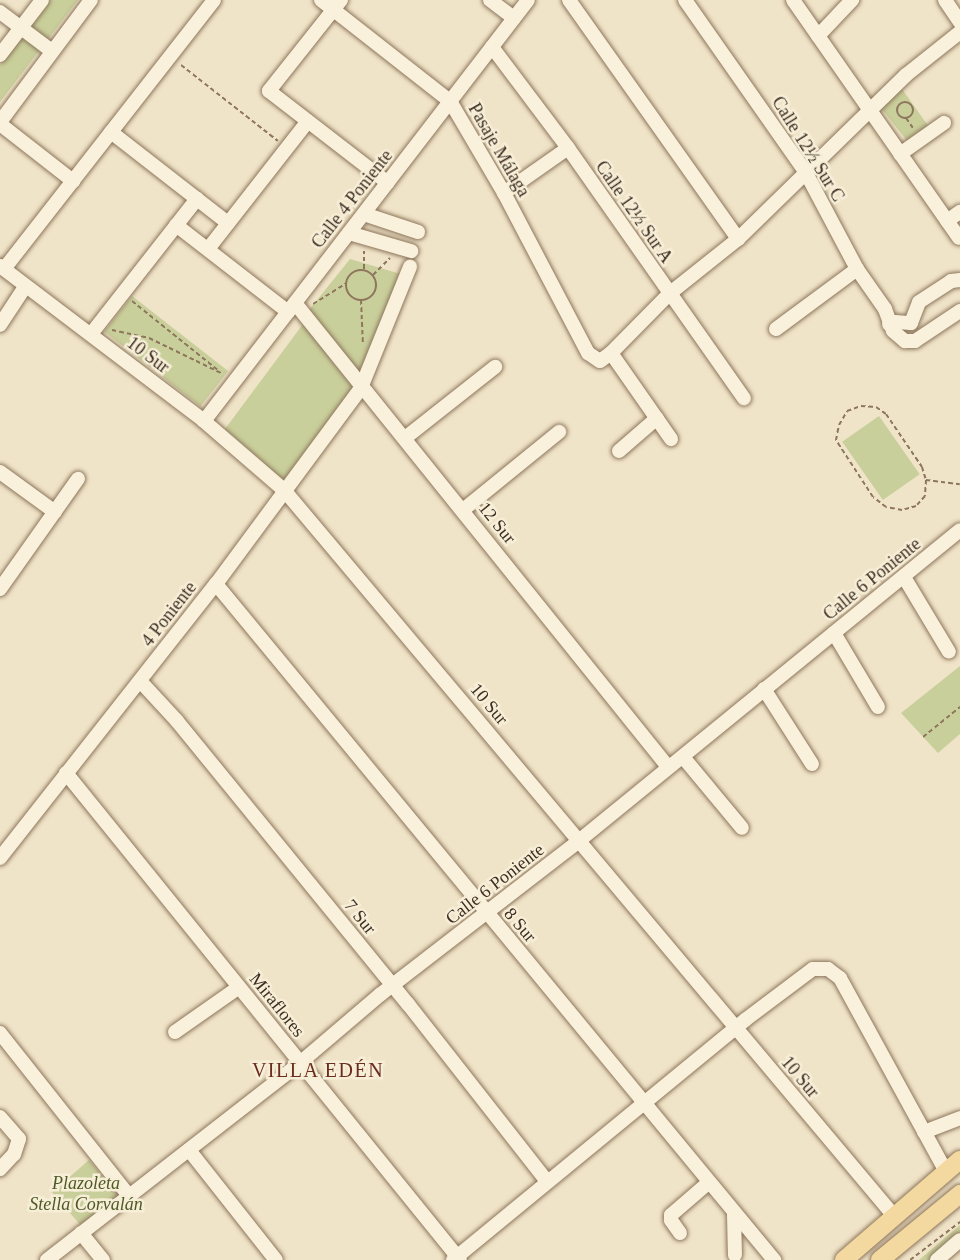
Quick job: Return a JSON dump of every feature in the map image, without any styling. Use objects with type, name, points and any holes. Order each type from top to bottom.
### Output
[{"type":"main road","points":[[844,1260],[960,1160]]},
{"type":"main road","points":[[880,1260],[960,1194]]},
{"type":"street","points":[[0,55],[42,0]]},
{"type":"street","points":[[73,181],[0,123],[91,0]]},
{"type":"street","points":[[2,268],[214,0]]},
{"type":"street","name":"Pasaje Málaga","points":[[321,0],[337,5],[450,101],[504,194],[588,353],[595,360],[603,359],[611,353]]},
{"type":"street","points":[[490,0],[514,18]]},
{"type":"street","name":"Calle 4 Poniente","points":[[204,421],[295,309],[349,233],[528,0]]},
{"type":"street","points":[[569,0],[738,239]]},
{"type":"street","name":"Calle 12½ Sur C","points":[[685,0],[806,173],[857,269],[885,309],[889,324]]},
{"type":"street","points":[[793,0],[959,238]]},
{"type":"street","points":[[818,36],[852,0]]},
{"type":"street","points":[[945,0],[960,22]]},
{"type":"street","points":[[337,5],[269,91],[388,183]]},
{"type":"street","points":[[0,12],[52,51]]},
{"type":"street","points":[[671,439],[611,353],[669,294],[738,239],[869,109],[915,67],[960,32]]},
{"type":"street","name":"Calle 12½ Sur A","points":[[492,47],[568,148],[744,399]]},
{"type":"street","points":[[208,249],[308,121]]},
{"type":"street","points":[[900,154],[944,123]]},
{"type":"street","points":[[111,132],[228,223]]},
{"type":"street","points":[[504,194],[568,148]]},
{"type":"street","points":[[91,334],[197,199]]},
{"type":"street","points":[[947,221],[960,212]]},
{"type":"street","points":[[364,214],[418,232]]},
{"type":"street","name":"12 Sur","points":[[176,225],[295,309],[363,383],[668,767]]},
{"type":"street","points":[[349,233],[405,250]]},
{"type":"street","name":"4 Poniente","points":[[0,858],[216,584],[363,383],[410,267]]},
{"type":"street","name":"10 Sur","points":[[2,268],[204,421],[284,490],[894,1216]]},
{"type":"street","points":[[776,329],[857,269]]},
{"type":"street","points":[[960,280],[951,282],[919,302],[911,323],[897,321],[889,324],[899,338],[910,342],[960,311]]},
{"type":"street","points":[[0,324],[25,287]]},
{"type":"street","points":[[405,438],[495,367]]},
{"type":"street","points":[[619,451],[657,418]]},
{"type":"street","points":[[463,510],[559,432]]},
{"type":"street","points":[[0,472],[55,512]]},
{"type":"street","points":[[1,585],[78,479]]},
{"type":"street","name":"Calle 6 Poniente","points":[[47,1260],[130,1197],[301,1062],[392,986],[580,840],[960,530]]},
{"type":"street","points":[[904,577],[949,652]]},
{"type":"street","name":"8 Sur","points":[[216,584],[734,1215],[774,1260]]},
{"type":"street","points":[[834,633],[878,707]]},
{"type":"street","name":"7 Sur","points":[[140,681],[177,721],[547,1181]]},
{"type":"street","points":[[764,689],[812,764]]},
{"type":"street","points":[[683,757],[742,828]]},
{"type":"street","name":"Miraflores","points":[[66,773],[301,1062],[457,1259]]},
{"type":"street","points":[[457,1259],[547,1181],[735,1028],[813,969],[828,969],[840,978],[946,1172]]},
{"type":"street","points":[[175,1032],[239,987]]},
{"type":"street","points":[[0,1033],[130,1197]]},
{"type":"street","points":[[0,1117],[20,1139],[19,1147],[0,1169]]},
{"type":"street","points":[[924,1132],[960,1118]]},
{"type":"street","points":[[189,1150],[276,1260]]},
{"type":"street","points":[[680,1233],[671,1220],[671,1215],[708,1183]]},
{"type":"street","points":[[733,1258],[734,1215]]},
{"type":"street","points":[[81,1233],[103,1260]]},
{"type":"street","points":[[937,1260],[960,1240]]},
{"type":"path","points":[[170,57],[287,148]]},
{"type":"path","points":[[905,102],[910,104],[913,111],[906,118],[900,117],[896,110],[900,103],[905,102]]},
{"type":"path","points":[[364,269],[365,239]]},
{"type":"path","points":[[373,275],[405,250]]},
{"type":"path","points":[[295,309],[346,283],[354,271],[364,269],[373,275],[377,284],[374,294],[361,300],[351,297],[346,283]]},
{"type":"path","points":[[91,334],[113,329],[149,338],[223,374],[123,294]]},
{"type":"path","points":[[361,300],[363,383]]},
{"type":"path","points":[[861,406],[876,407],[886,414],[922,467],[926,480],[925,496],[916,507],[902,510],[886,507],[873,497],[836,440],[838,425],[847,411],[861,406]]},
{"type":"path","points":[[926,480],[960,484]]},
{"type":"path","points":[[923,737],[960,707]]},
{"type":"path","points":[[910,1260],[960,1222]]},
{"type":"green space","points":[[50,0],[78,0],[0,102],[0,65]]},
{"type":"green space","points":[[902,89],[929,127],[908,142],[881,108]]},
{"type":"green space","points":[[350,259],[404,275],[374,352],[357,372],[309,310]]},
{"type":"green space","points":[[132,296],[228,371],[200,407],[104,331]]},
{"type":"green space","points":[[303,324],[362,399],[294,489],[225,429]]},
{"type":"green space","points":[[879,416],[920,474],[883,500],[842,442]]},
{"type":"green space","points":[[960,666],[960,734],[938,753],[901,713]]},
{"type":"green space","name":"Plazoleta Stella Corvalán","points":[[89,1160],[122,1198],[85,1230],[52,1192]]},
{"type":"green space","points":[[960,1225],[960,1235],[931,1260],[919,1260]]},
{"type":"district","name":"VILLA EDÉN","points":[[318,1070]]}]
